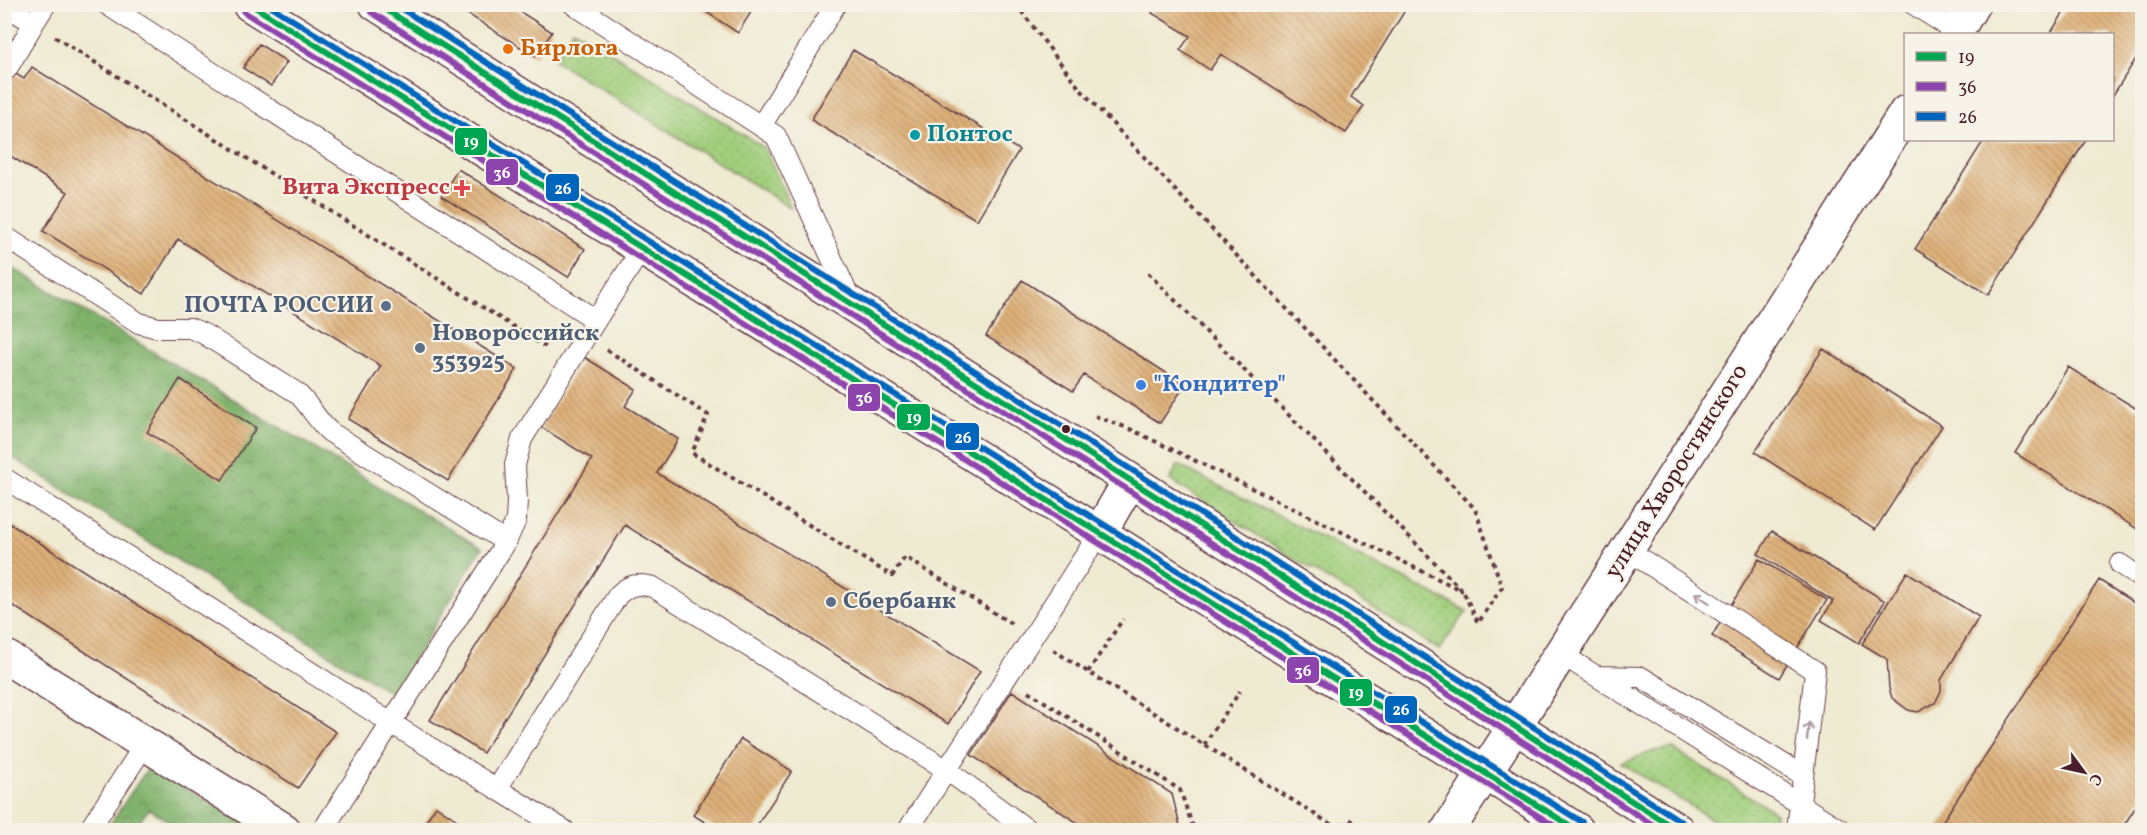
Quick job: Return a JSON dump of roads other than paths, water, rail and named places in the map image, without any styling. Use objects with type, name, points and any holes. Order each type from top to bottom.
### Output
[{"type":"street","points":[[249,4],[1577,831]]},
{"type":"street","points":[[376,4],[1130,480],[1677,831]]},
{"type":"street","name":"улица Хворостянского","points":[[1448,831],[1904,114]]},
{"type":"street","points":[[1099,534],[1130,480]]},
{"type":"street","points":[[4,656],[275,828]]},
{"type":"lane","points":[[7,69],[46,4]]},
{"type":"lane","points":[[106,4],[597,320]]},
{"type":"lane","points":[[573,4],[776,136],[853,306]]},
{"type":"lane","points":[[761,126],[836,4]]},
{"type":"lane","points":[[1913,4],[1962,24]]},
{"type":"lane","points":[[4,5],[34,23]]},
{"type":"lane","points":[[4,236],[139,322],[158,328],[190,328],[204,334],[297,393],[308,403],[320,423],[330,432],[506,542]]},
{"type":"lane","points":[[323,831],[506,542],[516,520],[515,465],[522,439],[641,250]]},
{"type":"lane","points":[[4,478],[564,831]]},
{"type":"lane","points":[[908,831],[1099,534]]},
{"type":"lane","points":[[1627,550],[1815,671],[1797,831]]},
{"type":"lane","points":[[2120,564],[2142,579]]},
{"type":"lane","points":[[497,789],[618,595],[628,586],[640,584],[653,587],[947,770],[1028,831]]},
{"type":"lane","points":[[1561,654],[1841,831]]},
{"type":"lane","points":[[1594,676],[1641,677],[1803,776]]},
{"type":"lane","points":[[89,831],[146,744]]},
{"type":"place","name":"Бирлога","points":[[508,49]]},
{"type":"place","name":"Понтос","points":[[915,135]]},
{"type":"place","name":"Вита Экспресс","points":[[462,188]]},
{"type":"place","name":"ПОЧТА РОССИИ","points":[[386,306]]},
{"type":"place","name":"Новороссийск 353925","points":[[420,348]]},
{"type":"place","name":"\"Кондитер\"","points":[[1141,385]]},
{"type":"place","name":"Сбербанк","points":[[831,602]]}]
